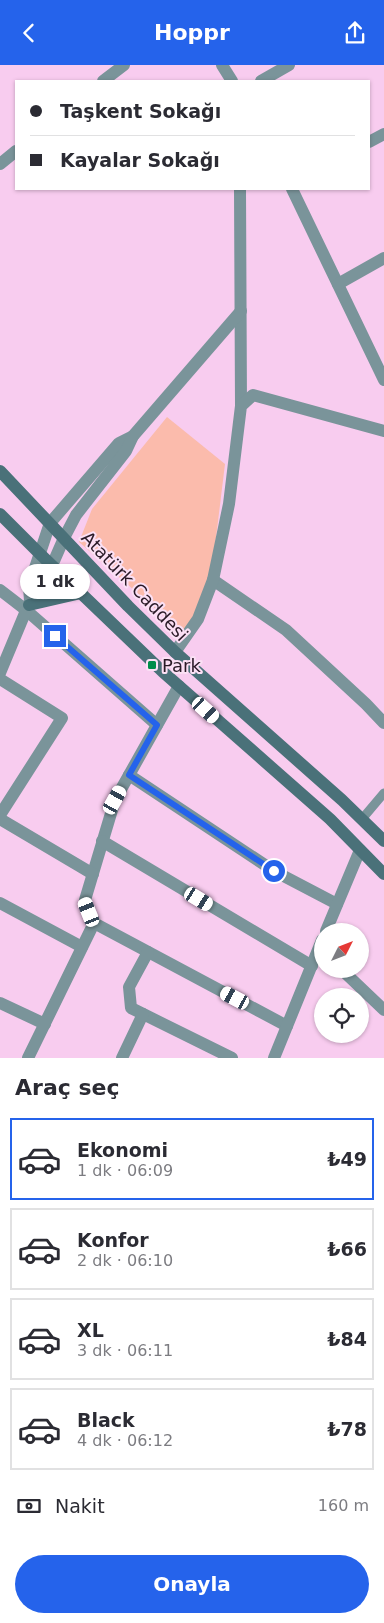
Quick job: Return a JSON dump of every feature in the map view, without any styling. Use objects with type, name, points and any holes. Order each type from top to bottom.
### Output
[{"type":"main road","name":"Atatürk Caddesi","points":[[0,471],[128,606],[175,652],[342,799],[384,841]]},
{"type":"main road","points":[[0,514],[38,553],[179,686],[330,819],[384,874]]},
{"type":"main road","points":[[28,605],[82,593]]},
{"type":"street","points":[[104,80],[124,65]]},
{"type":"street","points":[[222,65],[231,80]]},
{"type":"street","points":[[262,80],[289,65]]},
{"type":"street","points":[[370,141],[384,134]]},
{"type":"street","points":[[0,164],[15,152]]},
{"type":"street","points":[[175,652],[198,619],[213,580],[229,504],[241,406],[240,190]]},
{"type":"street","points":[[292,190],[384,379]]},
{"type":"street","points":[[338,284],[384,258]]},
{"type":"street","points":[[28,605],[40,593],[76,515],[126,451],[133,436],[241,311]]},
{"type":"street","points":[[241,406],[253,395],[384,431]]},
{"type":"street","points":[[0,673],[28,605],[29,586],[38,553],[50,523],[119,443],[133,436]]},
{"type":"street","points":[[213,580],[286,630],[384,723]]},
{"type":"street","points":[[0,589],[28,605],[157,725]]},
{"type":"street","points":[[0,679],[62,718],[0,815]]},
{"type":"street","points":[[179,686],[115,800],[85,900],[94,923],[287,1026]]},
{"type":"street","points":[[129,775],[274,871],[337,904]]},
{"type":"street","points":[[0,819],[93,874]]},
{"type":"street","points":[[102,841],[312,966]]},
{"type":"street","points":[[329,923],[360,850]]},
{"type":"street","points":[[0,903],[82,947]]},
{"type":"street","points":[[28,1058],[94,923]]},
{"type":"street","points":[[148,952],[129,987],[131,1008],[226,1057]]},
{"type":"street","points":[[274,1058],[314,962]]},
{"type":"street","points":[[350,978],[384,1010]]},
{"type":"street","points":[[0,1003],[45,1024]]},
{"type":"street","points":[[122,1058],[143,1013]]},
{"type":"lane","points":[[362,819],[384,793]]},
{"type":"shaded area","points":[[167,417],[225,464],[209,595],[183,633],[79,542],[92,509]]},
{"type":"place","name":"Park","points":[[152,665]]},
{"type":"route","points":[[55,636],[157,725],[129,775],[274,871]]}]
